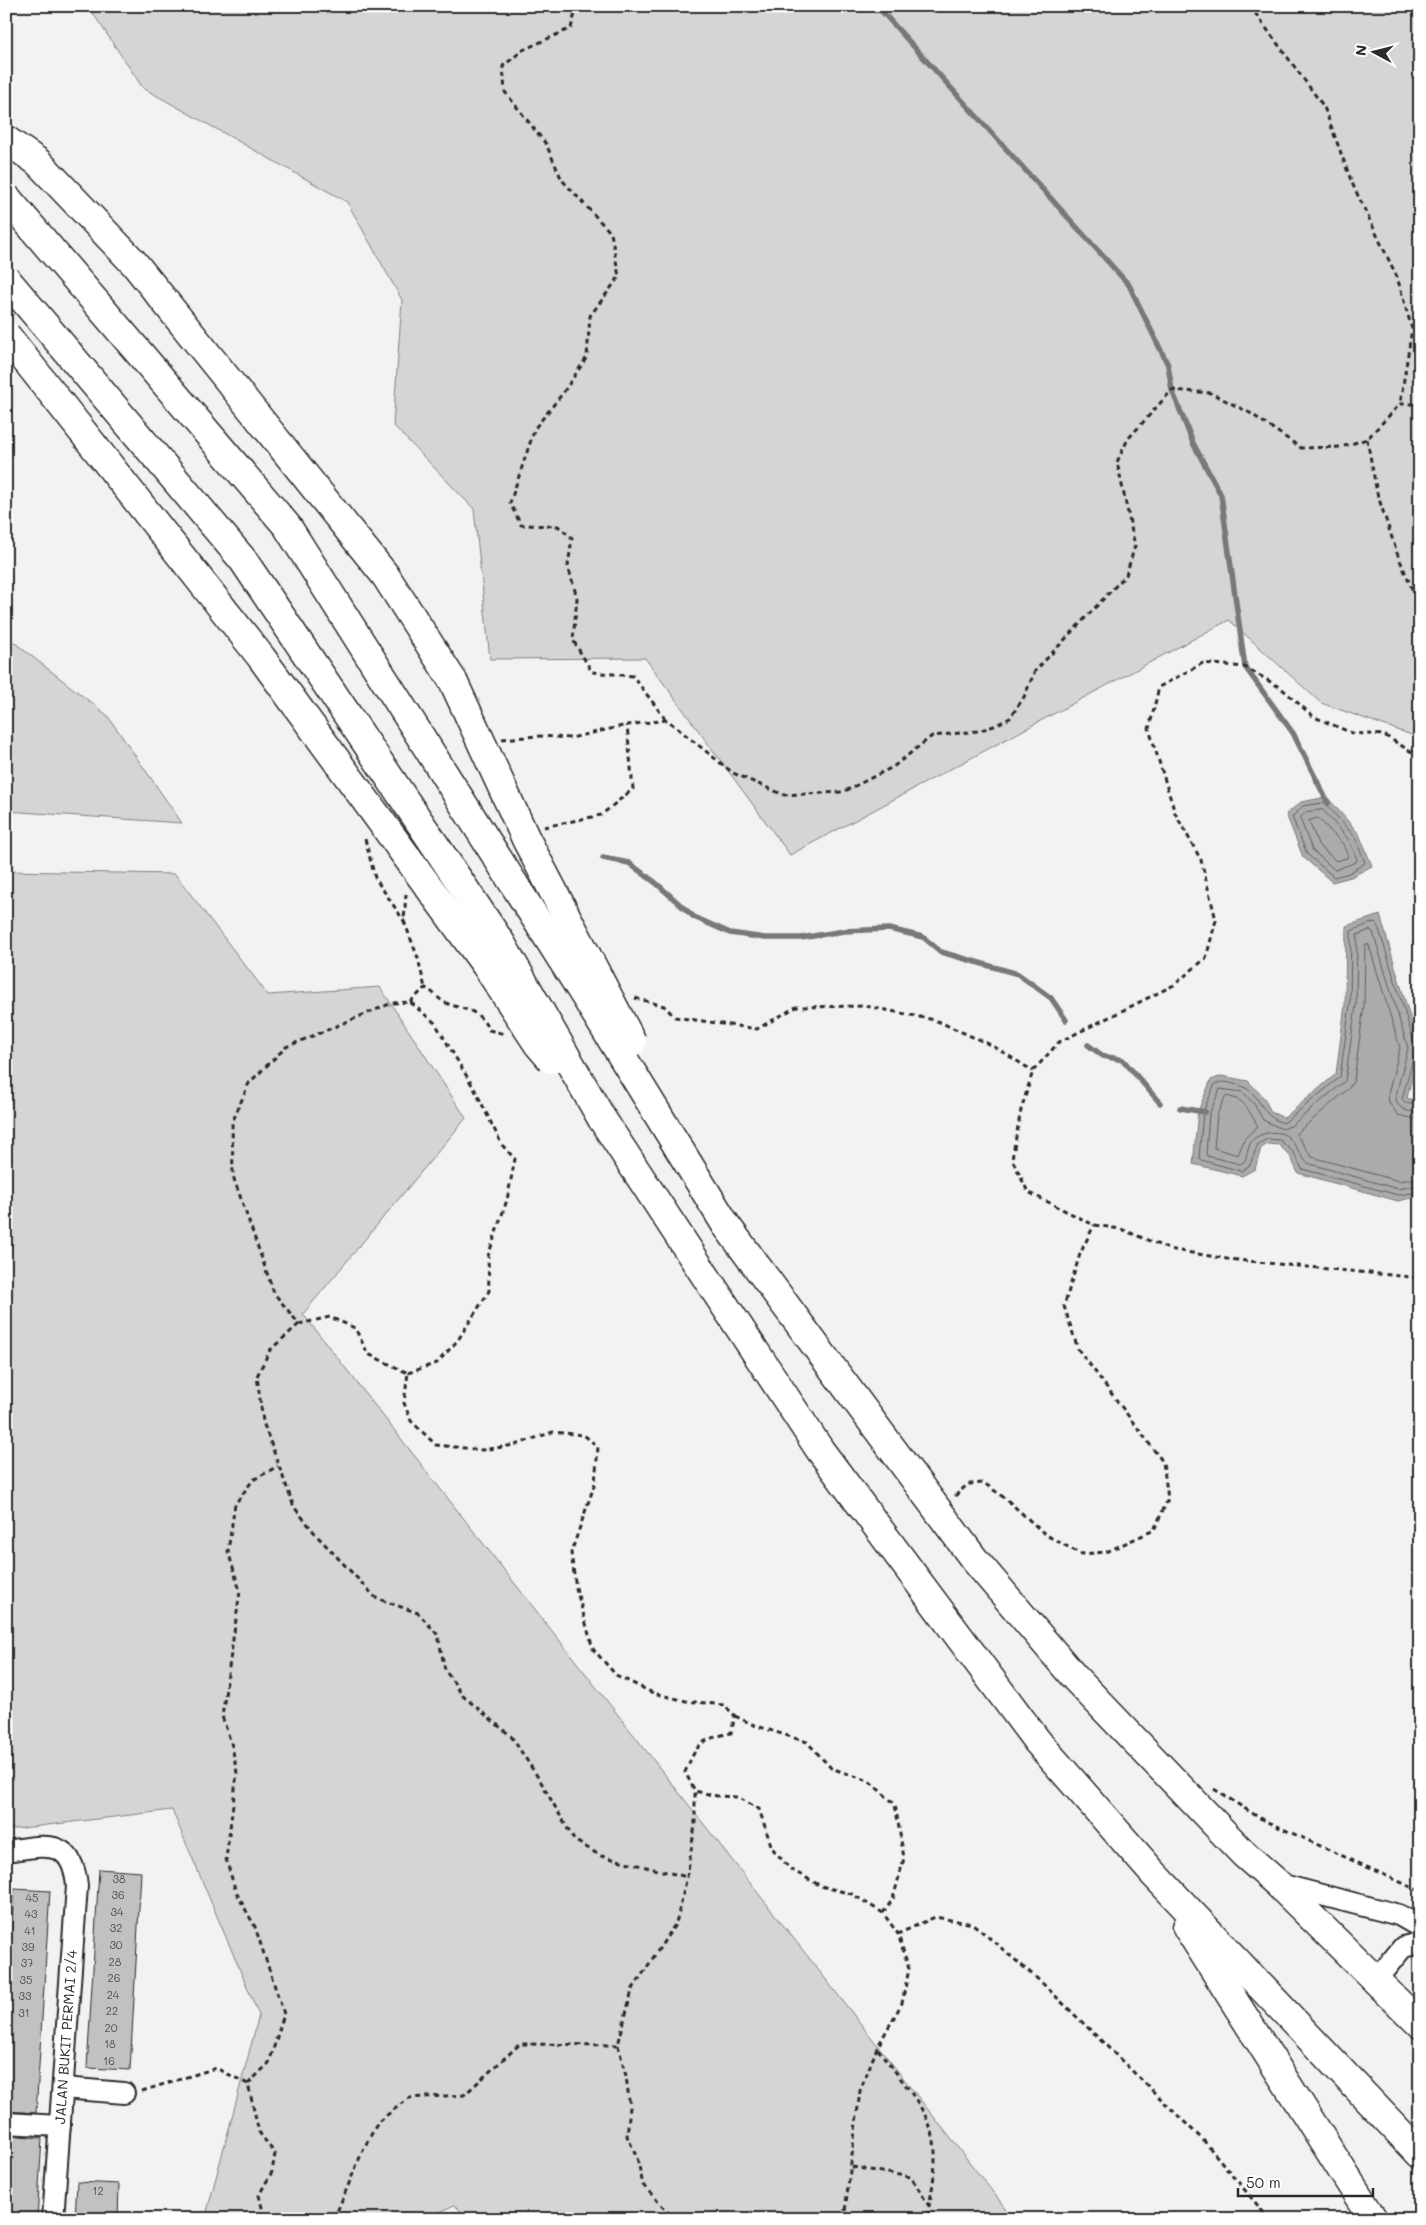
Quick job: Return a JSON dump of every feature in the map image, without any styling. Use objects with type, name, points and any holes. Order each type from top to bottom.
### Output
[{"type":"highway","points":[[6,140],[38,162],[134,263],[385,575],[452,682],[526,839],[726,1226]]},
{"type":"highway","points":[[6,197],[287,526],[573,976],[726,1226],[937,1512],[974,1559],[1075,1678],[1244,1854],[1277,1883],[1420,2024]]},
{"type":"highway","points":[[6,279],[243,560],[501,943],[602,1118],[820,1450],[1037,1741],[1153,1873],[1420,2154]]},
{"type":"highway","points":[[6,334],[261,657],[485,964],[538,1044],[602,1118]]},
{"type":"highway","points":[[1153,1873],[1373,2219]]},
{"type":"street","name":"JALAN BUKIT PERMAI 2/4","points":[[6,1851],[44,1846],[62,1851],[69,1857],[75,1869],[77,1886],[54,2219]]},
{"type":"street","points":[[1277,1883],[1400,1915],[1420,1927]]},
{"type":"street","points":[[1376,1980],[1403,1947],[1420,1943]]},
{"type":"street","points":[[62,2088],[124,2093]]},
{"type":"street","points":[[6,2123],[60,2126]]},
{"type":"path","points":[[577,6],[571,28],[523,50],[503,66],[505,92],[546,144],[562,180],[612,233],[619,277],[590,316],[587,357],[563,394],[535,428],[510,502],[521,525],[558,526],[572,538],[568,566],[577,598],[573,640],[592,672],[633,676],[666,720],[733,773],[784,795],[843,792],[893,767],[932,736],[978,731],[1010,718],[1024,697],[1035,671],[1126,575],[1135,546],[1117,462],[1128,439],[1172,390],[1211,394],[1250,413],[1301,448],[1340,447],[1367,439],[1400,404],[1412,329],[1397,276],[1352,183],[1324,107],[1250,6]]},
{"type":"path","points":[[1400,404],[1418,404],[1420,402]]},
{"type":"path","points":[[1367,439],[1377,493],[1397,553],[1420,608]]},
{"type":"path","points":[[1420,757],[1384,735],[1352,733],[1314,717],[1281,688],[1245,667],[1203,664],[1159,687],[1150,729],[1175,813],[1201,860],[1216,920],[1206,958],[1174,985],[1133,1008],[1059,1042],[1033,1071],[1021,1110],[1012,1159],[1028,1192],[1094,1225],[1122,1229],[1169,1249],[1227,1259],[1420,1278]]},
{"type":"path","points":[[500,739],[538,736],[571,738],[627,725],[666,720]]},
{"type":"path","points":[[299,1324],[274,1293],[233,1176],[232,1123],[250,1083],[286,1047],[392,1003],[410,1002],[435,1023],[475,1090],[502,1145],[515,1159],[506,1200],[488,1256],[489,1291],[458,1340],[437,1363],[408,1373],[368,1354],[355,1328],[330,1316],[299,1324],[270,1350],[257,1376],[263,1422],[294,1507],[318,1537],[376,1598],[418,1613],[438,1635],[445,1670],[463,1696],[511,1736],[541,1782],[574,1840],[601,1856],[687,1877]]},
{"type":"path","points":[[757,1029],[796,1007],[866,1006],[935,1020],[992,1046],[1033,1071]]},
{"type":"path","points":[[937,1512],[968,1484],[984,1483],[1006,1499],[1046,1535],[1081,1554],[1106,1552],[1154,1530],[1168,1499],[1163,1462],[1078,1349],[1064,1306],[1080,1254],[1094,1225]]},
{"type":"path","points":[[408,1373],[404,1403],[411,1422],[436,1445],[482,1450],[515,1445],[553,1432],[584,1435],[598,1447],[595,1483],[571,1553],[576,1588],[593,1649],[616,1675],[653,1693],[686,1701],[724,1705],[735,1716],[754,1725],[807,1742],[831,1768],[870,1781],[895,1804],[904,1858],[893,1899],[882,1913]]},
{"type":"path","points":[[248,2084],[269,2063],[284,2014],[255,1927],[236,1892],[226,1859],[237,1773],[232,1746],[222,1716],[240,1591],[228,1551],[235,1504],[252,1480],[278,1466]]},
{"type":"path","points":[[674,2219],[643,2185],[637,2157],[627,2136],[630,2107],[626,2076],[618,2045],[632,1990],[676,1923],[687,1877],[695,1824],[695,1791],[685,1772],[695,1751],[707,1739],[731,1733],[735,1716]]},
{"type":"path","points":[[1207,1783],[1263,1820],[1420,1891]]},
{"type":"path","points":[[695,1791],[717,1796],[737,1797],[759,1809],[772,1848],[790,1869],[821,1886],[852,1894],[882,1913],[898,1934],[909,1969],[902,2003],[877,2048],[860,2091],[844,2219]]},
{"type":"path","points":[[898,1934],[935,1916],[973,1924],[1040,1982],[1197,2135],[1269,2219]]},
{"type":"path","points":[[334,2219],[378,2122],[409,2098],[464,2095],[520,2044],[618,2045]]},
{"type":"path","points":[[877,2048],[907,2088],[929,2123],[934,2142],[933,2185],[927,2219]]},
{"type":"path","points":[[124,2093],[137,2092],[216,2068],[248,2084]]},
{"type":"path","points":[[248,2084],[259,2132],[275,2154],[272,2172],[259,2195],[266,2219]]},
{"type":"path","points":[[852,2167],[912,2177],[929,2206]]},
{"type":"shaded area","points":[[88,6],[1420,6],[1420,738],[1321,703],[1229,620],[790,855],[645,658],[490,659],[474,509],[393,425],[402,300],[347,202],[143,88]]},
{"type":"shaded area","points":[[6,636],[107,715],[182,823],[6,811]]},
{"type":"shaded area","points":[[6,871],[175,874],[268,995],[380,987],[466,1118],[303,1314],[1014,2219],[470,2219],[454,2205],[426,2219],[205,2219],[259,2015],[172,1810],[6,1830]]},
{"type":"water","points":[[1327,797],[1359,834],[1372,866],[1351,877],[1332,882],[1303,857],[1286,814],[1301,802]]},
{"type":"water","points":[[1380,915],[1419,1048],[1407,1098],[1420,1102],[1420,1196],[1398,1201],[1298,1173],[1290,1156],[1279,1145],[1268,1144],[1261,1148],[1255,1169],[1242,1176],[1193,1164],[1198,1111],[1211,1080],[1222,1076],[1248,1081],[1264,1098],[1271,1112],[1284,1118],[1336,1074],[1345,1005],[1346,926]]},
{"type":"building","points":[[99,1869],[141,1872],[130,2070],[87,2068]]},
{"type":"building","points":[[14,1889],[50,1891],[36,2113],[6,2111],[6,2007]]},
{"type":"building","points":[[6,2135],[42,2138],[37,2219],[6,2219]]},
{"type":"building","points":[[77,2182],[119,2184],[118,2219],[75,2219]]},
{"type":"waterway","points":[[877,6],[1129,285],[1168,365],[1172,390],[1193,443],[1221,495],[1245,667],[1293,733],[1328,803]]},
{"type":"waterway","points":[[603,858],[629,863],[656,883],[694,917],[730,933],[765,938],[801,938],[844,931],[889,929],[923,937],[941,952],[1018,974],[1051,998],[1066,1020]]},
{"type":"waterway","points":[[1088,1045],[1103,1056],[1123,1060],[1160,1103]]},
{"type":"waterway","points":[[1180,1108],[1205,1112]]}]
